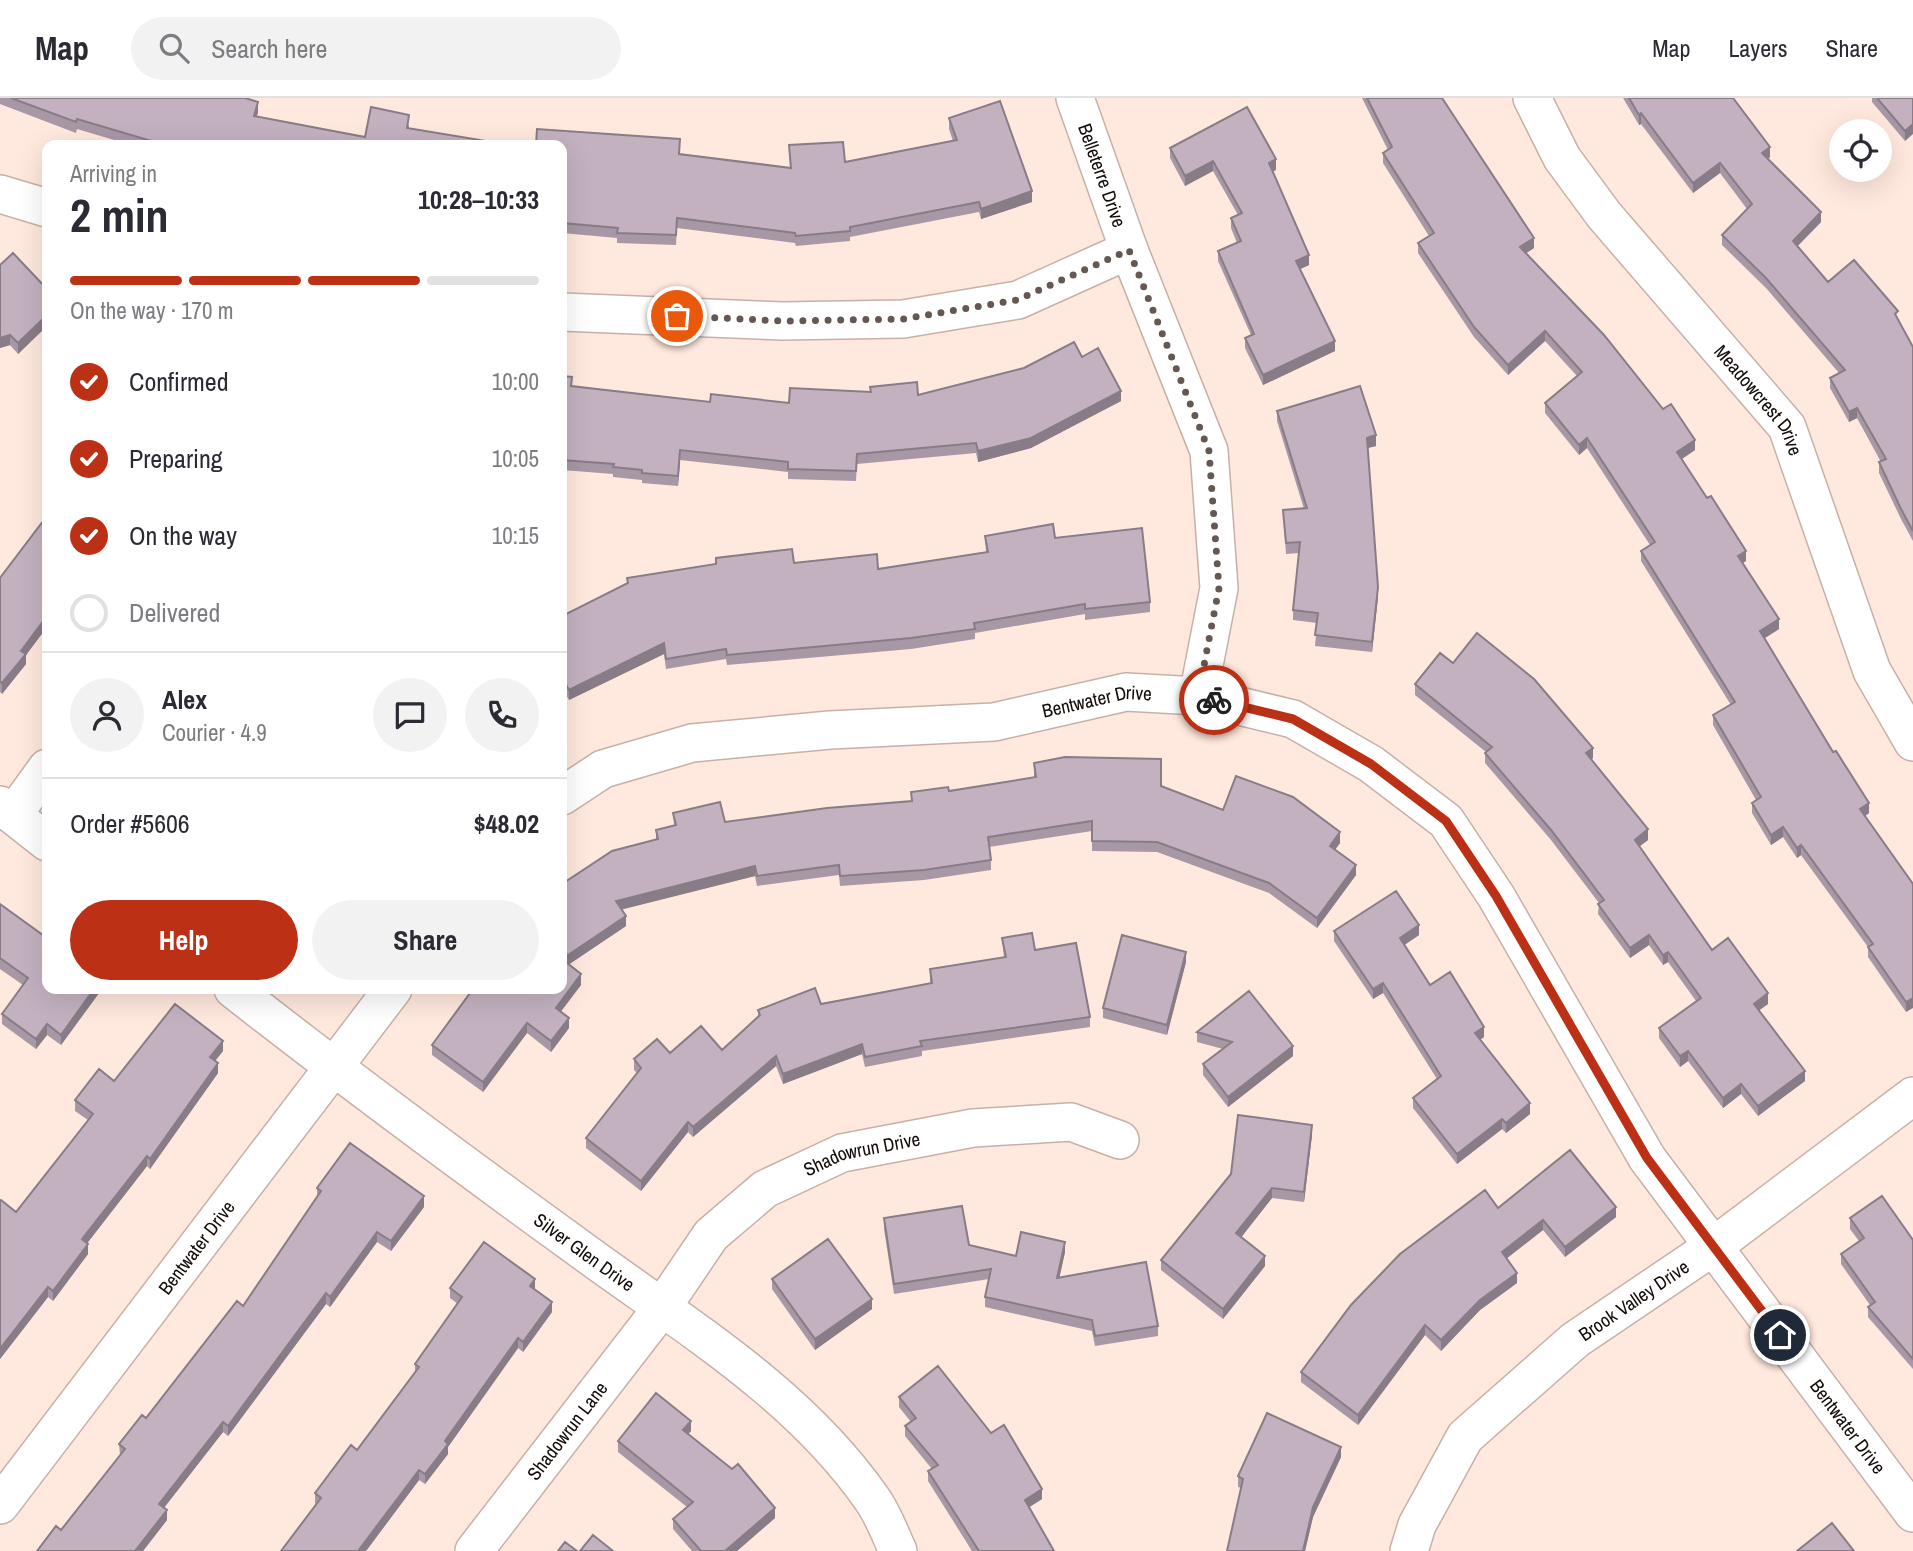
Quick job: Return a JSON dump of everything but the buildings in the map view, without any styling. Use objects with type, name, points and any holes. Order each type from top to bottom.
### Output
[{"type":"street","name":"Belleterre Drive","points":[[1076,98],[1129,250],[1209,451],[1219,588],[1198,696]]},
{"type":"street","name":"Meadowcrest Drive","points":[[1532,98],[1562,158],[1604,215],[1787,427],[1872,671],[1913,742]]},
{"type":"street","points":[[0,194],[42,207]]},
{"type":"street","points":[[567,312],[783,321],[903,319],[1017,300],[1129,250]]},
{"type":"street","name":"Bentwater Drive","points":[[567,793],[603,769],[692,743],[830,730],[994,722],[1126,692],[1198,696],[1293,719],[1371,764],[1446,821],[1496,896],[1647,1158],[1913,1513]]},
{"type":"street","points":[[42,773],[6,810],[42,838]]},
{"type":"street","name":"Silver Glen Drive","points":[[239,994],[333,1068],[661,1309],[724,1350],[800,1414],[873,1500],[898,1551]]},
{"type":"street","name":"Bentwater Drive","points":[[0,1505],[389,994]]},
{"type":"street","name":"Brook Valley Drive","points":[[1409,1551],[1417,1525],[1465,1437],[1575,1340],[1714,1246],[1913,1096]]},
{"type":"street","name":"Shadowrun Drive","points":[[661,1309],[711,1235],[756,1196],[765,1189],[842,1153],[972,1128],[1071,1122],[1119,1140]]},
{"type":"street","name":"Shadowrun Lane","points":[[474,1551],[661,1309]]},
{"type":"way so far","points":[[677,316],[783,321],[903,319],[1017,300],[1129,250],[1209,451],[1219,588],[1198,696],[1214,700]]},
{"type":"route","points":[[1214,700],[1293,719],[1371,764],[1446,821],[1496,896],[1544,982],[1608,1086],[1647,1158],[1780,1335]]}]
